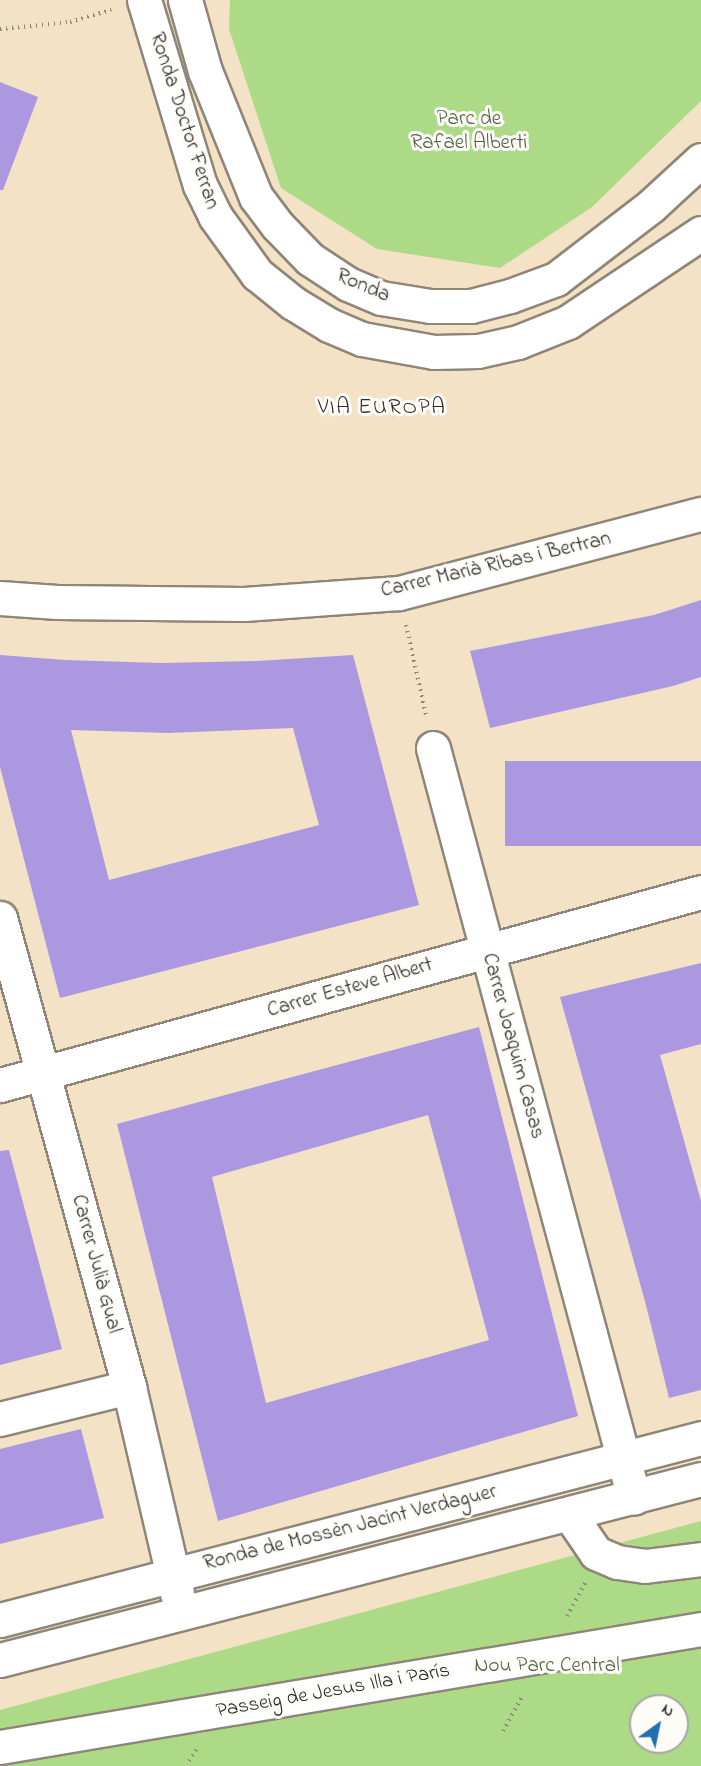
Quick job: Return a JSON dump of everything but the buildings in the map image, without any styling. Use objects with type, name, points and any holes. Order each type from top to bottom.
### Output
[{"type":"street","name":"Ronda","points":[[185,0],[205,71],[256,197],[277,225],[310,259],[348,284],[381,298],[430,306],[471,306],[510,296],[556,279],[651,206],[701,160]]},
{"type":"street","name":"Ronda Doctor Ferran","points":[[130,4],[200,185],[215,216],[257,274],[293,303],[328,325],[362,339],[434,352],[478,351],[518,342],[568,322],[701,233]]},
{"type":"street","name":"Carrer Marià Ribas i Bertran","points":[[0,598],[57,602],[244,604],[399,592],[701,514]]},
{"type":"street","name":"Carrer Joaquim Casas","points":[[433,748],[634,1498]]},
{"type":"street","name":"Carrer Esteve Albert","points":[[0,1085],[701,892]]},
{"type":"street","name":"Carrer Julià Gual","points":[[0,918],[129,1387],[181,1613]]},
{"type":"street","points":[[0,1419],[129,1387]]},
{"type":"street","name":"Ronda de Mossèn Jacint Verdaguer","points":[[0,1620],[701,1438]]},
{"type":"street","name":"Ronda de Mossèn Jacint Verdaguer","points":[[0,1660],[570,1515],[701,1479]]},
{"type":"street","points":[[570,1515],[596,1553],[617,1562],[645,1566],[701,1559]]},
{"type":"street","name":"Passeig de Jesus Illa i París","points":[[0,1747],[701,1629]]},
{"type":"path","points":[[0,29],[70,22],[130,4]]},
{"type":"path","points":[[399,592],[433,748]]},
{"type":"path","points":[[563,1624],[585,1582]]},
{"type":"path","points":[[502,1731],[524,1693]]},
{"type":"green space","name":"Parc de Rafael Alberti","points":[[230,0],[701,0],[701,101],[592,207],[500,268],[377,249],[281,188],[229,29]]},
{"type":"green space","name":"Nou Parc Central","points":[[701,1521],[701,1766],[0,1766],[0,1710]]},
{"type":"district","name":"VIA EUROPA","points":[[382,409]]}]
